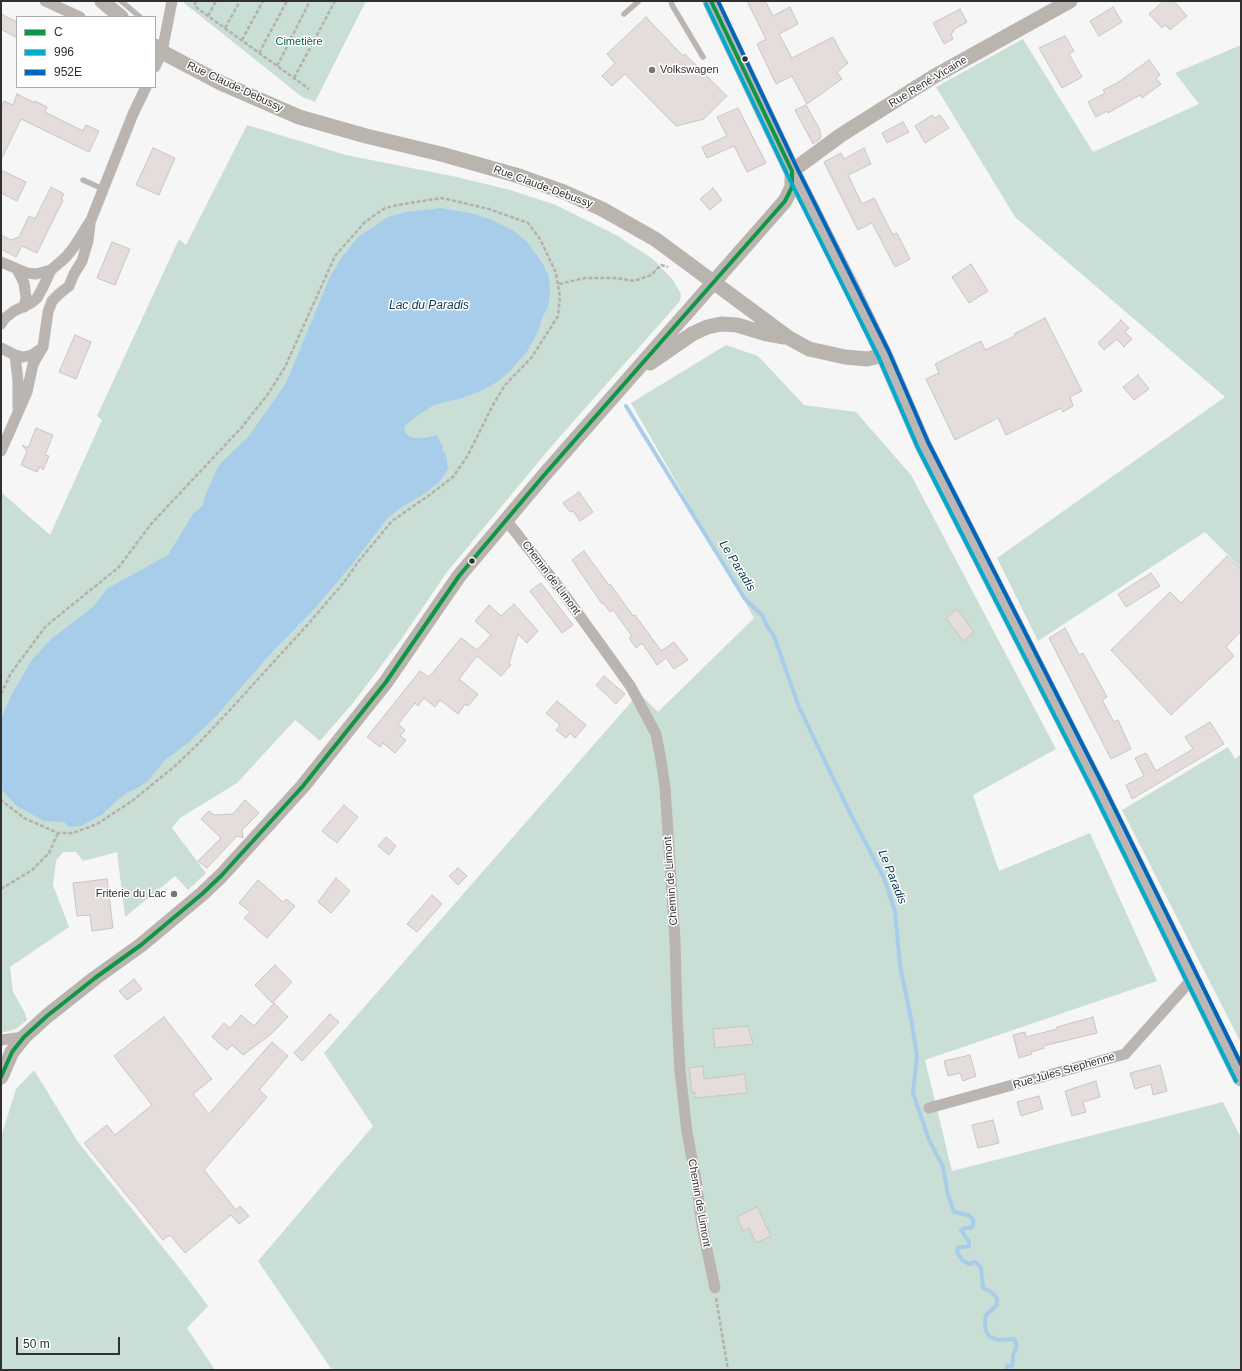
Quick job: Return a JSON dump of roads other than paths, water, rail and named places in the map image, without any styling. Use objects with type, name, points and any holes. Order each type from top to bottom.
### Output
[{"type":"main road","points":[[102,1],[120,16]]},
{"type":"main road","points":[[711,1],[792,171],[853,290],[923,445],[1099,790],[1241,1078]]},
{"type":"main road","name":"Rue René-Vicaine","points":[[792,171],[841,135],[933,77],[1070,1]]},
{"type":"main road","name":"Rue Claude-Debussy","points":[[158,49],[221,83],[299,117],[519,176],[564,192],[602,208],[655,239],[789,338],[809,349],[845,358],[867,359],[884,356]]},
{"type":"main road","points":[[2,1069],[12,1052],[47,1016],[95,978],[141,945],[202,894],[221,876],[303,786],[386,682],[460,576],[506,520],[785,202],[792,187],[792,171]]},
{"type":"main road","points":[[631,376],[692,334],[707,327],[721,324],[737,325],[767,334],[789,338]]},
{"type":"street","points":[[45,1],[78,16]]},
{"type":"street","points":[[156,61],[172,1]]},
{"type":"street","points":[[1,324],[5,318],[14,311],[24,307],[37,298],[51,270],[66,257],[74,247],[91,220],[133,114],[146,88]]},
{"type":"street","points":[[1,451],[27,392],[33,364],[43,347],[46,330],[45,323],[52,301],[69,286],[82,261],[88,241],[91,220]]},
{"type":"street","points":[[1,262],[17,270],[36,274],[51,270]]},
{"type":"street","points":[[60,262],[69,265],[74,274]]},
{"type":"street","points":[[17,270],[24,283],[26,298],[24,307]]},
{"type":"street","points":[[6,349],[23,356],[32,355],[43,347]]},
{"type":"street","points":[[6,349],[18,381],[18,413]]},
{"type":"street","name":"Chemin de Limont","points":[[506,520],[561,590],[611,659],[630,687],[656,734],[662,760],[665,787],[681,1078],[687,1132],[696,1180],[702,1226],[715,1288]]},
{"type":"street","name":"Rue Jules Stephenne","points":[[929,1108],[1125,1054],[1192,979]]},
{"type":"street","points":[[1,1040],[24,1038]]},
{"type":"lane","points":[[121,1],[139,16]]},
{"type":"lane","points":[[624,14],[639,1]]},
{"type":"lane","points":[[671,1],[703,57]]},
{"type":"lane","points":[[83,180],[103,190]]},
{"type":"water","name":"Lac du Paradis","points":[[441,208],[474,214],[511,229],[527,242],[543,264],[549,277],[550,294],[548,307],[542,318],[538,332],[526,353],[509,372],[497,382],[483,390],[459,399],[434,405],[411,420],[404,427],[408,436],[415,438],[424,438],[437,435],[446,455],[448,469],[444,475],[438,483],[424,494],[400,508],[386,520],[354,562],[316,607],[274,650],[218,714],[189,742],[165,760],[148,781],[126,793],[103,814],[81,826],[69,827],[64,822],[44,821],[17,806],[1,789],[1,719],[12,694],[32,660],[51,639],[93,607],[108,588],[168,555],[193,514],[203,505],[205,496],[219,465],[249,436],[286,383],[330,277],[340,260],[358,237],[388,217],[407,212]]},
{"type":"waterway","name":"Le Paradis","points":[[626,406],[745,599],[762,615],[768,628],[774,636],[799,707],[849,811],[884,878],[895,911],[900,965],[917,1056],[913,1093],[929,1140],[943,1167],[948,1195],[954,1212],[968,1215],[973,1219],[973,1226],[961,1230],[969,1242],[969,1246],[958,1248],[957,1252],[962,1260],[969,1264],[976,1262],[981,1268],[983,1288],[991,1292],[997,1298],[997,1305],[986,1315],[986,1331],[990,1337],[999,1340],[1014,1339],[1017,1345],[1013,1355],[1012,1366],[1007,1366],[1007,1370]]},
{"type":"place","name":"Volkswagen","points":[[652,70]]},
{"type":"place","name":"Friterie du Lac","points":[[174,894]]},
{"type":"park label","name":"Cimetière","points":[[299,42]]}]
